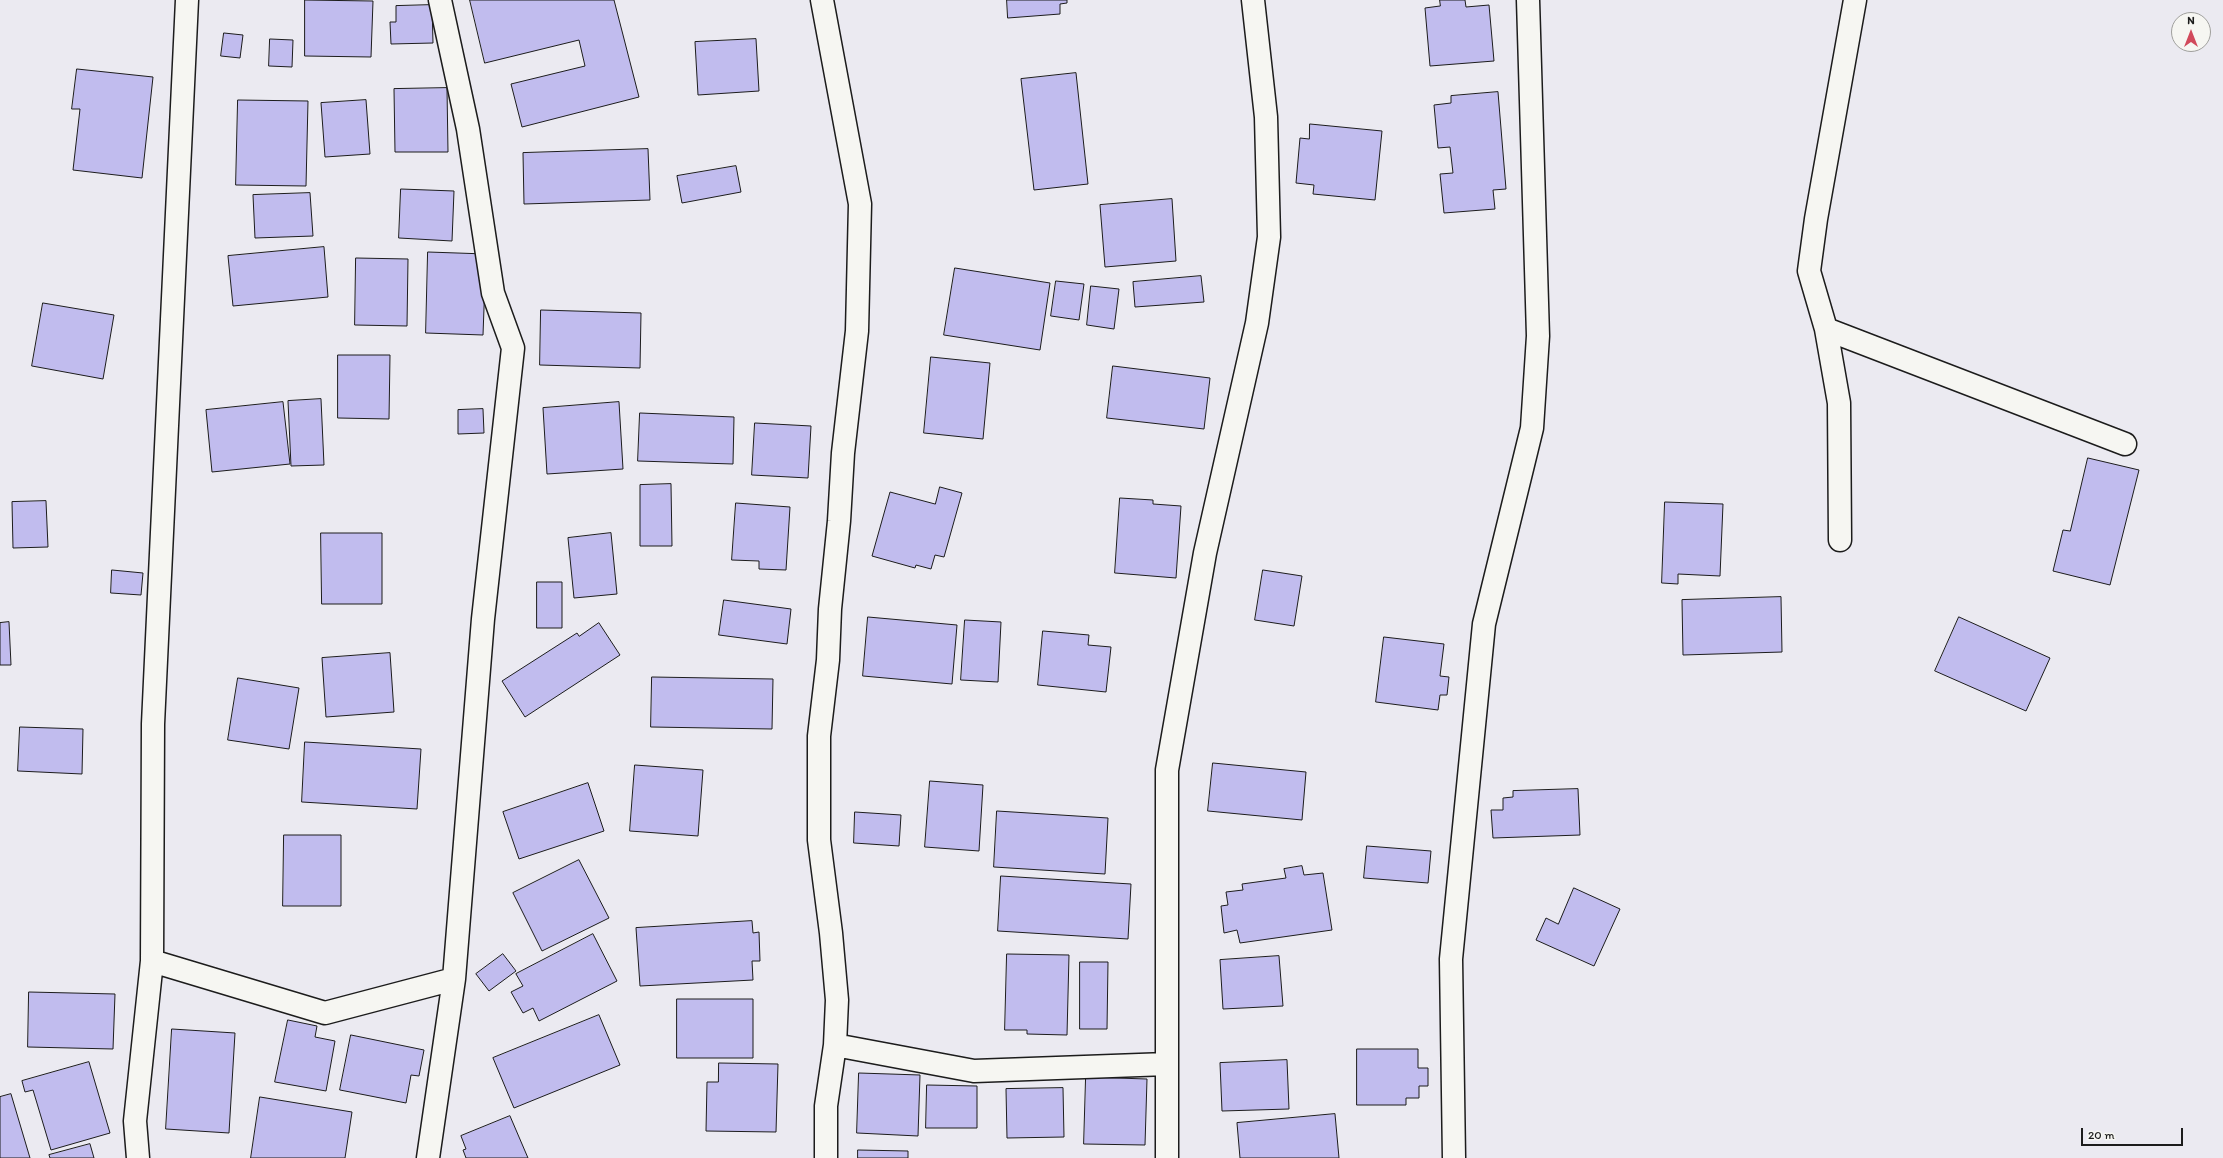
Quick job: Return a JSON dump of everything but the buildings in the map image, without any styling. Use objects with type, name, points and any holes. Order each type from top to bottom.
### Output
[{"type":"street","points":[[138,1158],[135,1121],[152,961],[153,724],[188,0]]},
{"type":"street","points":[[428,1158],[454,980],[483,618],[512,348],[493,293],[468,129],[440,0]]},
{"type":"street","points":[[822,0],[860,204],[857,331],[843,453],[839,521],[830,610],[828,660],[818,736],[819,840],[831,932],[837,1000],[835,1044],[826,1106],[826,1158]]},
{"type":"street","points":[[1167,1158],[1167,770],[1205,554],[1257,323],[1269,237],[1266,117],[1253,0]]},
{"type":"street","points":[[1454,1158],[1451,958],[1484,624],[1532,428],[1538,336],[1528,0]]},
{"type":"street","points":[[1840,540],[1839,403],[1826,329],[1809,271],[1816,219],[1856,0]]},
{"type":"street","points":[[1826,329],[2125,444]]},
{"type":"street","points":[[152,961],[325,1013],[454,980]]},
{"type":"street","points":[[835,1044],[974,1071],[1167,1064]]}]
